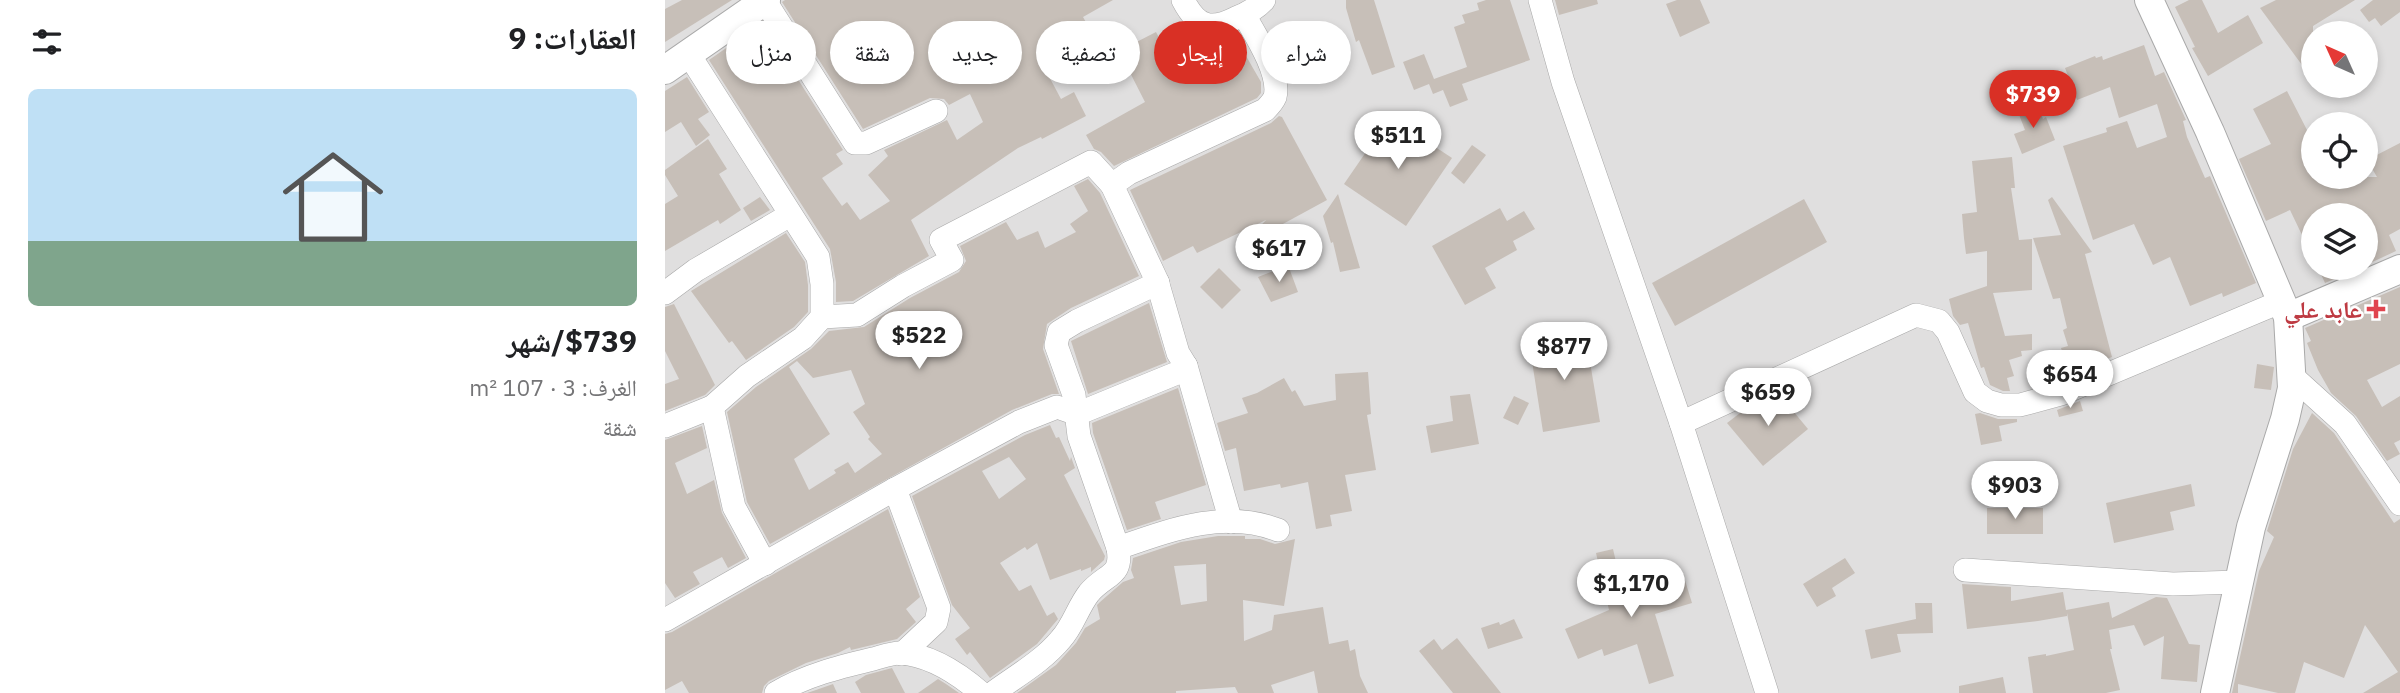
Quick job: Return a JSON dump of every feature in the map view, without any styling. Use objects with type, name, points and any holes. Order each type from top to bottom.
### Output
[{"type":"street","points":[[1183,0],[1194,17],[1205,24],[1218,27],[1244,15],[1264,0]]},
{"type":"street","points":[[1540,0],[1563,82],[1681,423],[1767,693]]},
{"type":"street","points":[[2149,0],[2210,132],[2284,310],[2291,376],[2292,388],[2285,419],[2251,527],[2215,693]]},
{"type":"street","points":[[665,70],[753,4],[855,143],[866,143],[936,111]]},
{"type":"street","points":[[1112,185],[1129,173],[1265,110],[1274,100],[1275,80],[1244,15]]},
{"type":"street","points":[[688,53],[818,257],[823,317]]},
{"type":"street","points":[[665,426],[712,407],[747,376],[803,338],[823,317],[857,315],[952,260],[941,240],[1091,162],[1112,185],[1158,283],[1178,353],[1186,366],[1231,522]]},
{"type":"street","points":[[665,293],[696,270],[790,215]]},
{"type":"street","points":[[1681,423],[1916,315],[1938,321],[1948,331],[1975,392],[1987,401],[2001,405],[2020,405],[2061,394],[2400,269]]},
{"type":"street","points":[[993,693],[1050,651],[1061,639],[1091,591],[1118,569],[1120,561],[1118,548],[1079,436],[1074,395],[1056,345],[1059,332],[1158,283]]},
{"type":"street","points":[[665,620],[895,489],[1040,412],[1057,407],[1077,414],[1177,373],[1186,366]]},
{"type":"street","points":[[2291,376],[2345,424],[2400,504]]},
{"type":"street","points":[[712,407],[734,507],[765,564]]},
{"type":"street","points":[[895,489],[939,608],[936,622],[902,654]]},
{"type":"street","points":[[1118,548],[1188,525],[1260,523],[1277,530]]},
{"type":"street","points":[[1965,570],[2173,584],[2239,582]]},
{"type":"street","points":[[791,689],[843,666],[897,653],[941,664],[981,693]]},
{"type":"shaded area","points":[[665,0],[2400,0],[2400,693],[665,693]]},
{"type":"building","points":[[682,0],[732,0],[665,42],[665,9]]},
{"type":"building","points":[[1113,0],[1083,17],[1085,21],[1036,21],[1036,84],[1053,84],[1061,99],[1074,92],[1086,116],[1018,148],[911,220],[929,256],[853,301],[836,302],[836,282],[830,249],[709,60],[726,48],[726,84],[801,84],[843,150],[836,154],[843,164],[822,178],[842,206],[847,202],[860,220],[890,201],[868,175],[888,156],[884,150],[947,120],[957,140],[983,122],[970,94],[949,105],[944,99],[930,98],[863,129],[834,84],[914,84],[914,21],[830,21],[830,77],[816,55],[816,21],[794,21],[782,2]]},
{"type":"building","points":[[1346,0],[1374,0],[1395,67],[1372,75],[1359,40],[1356,42]]},
{"type":"building","points":[[1486,0],[1510,0],[1530,60],[1462,84],[1468,100],[1450,107],[1443,90],[1433,94],[1429,84],[1414,90],[1403,62],[1424,54],[1434,79],[1467,67],[1454,27],[1465,23],[1462,15],[1479,10],[1477,3]]},
{"type":"building","points":[[1555,0],[1597,0],[1598,4],[1559,15]]},
{"type":"building","points":[[1677,0],[1700,0],[1710,23],[1680,37],[1666,4]]},
{"type":"building","points":[[2189,0],[2202,0],[2218,33],[2248,15],[2263,43],[2208,76],[2192,48],[2195,47],[2175,7]]},
{"type":"building","points":[[2276,0],[2355,0],[2321,21],[2301,21],[2301,64],[2260,8]]},
{"type":"building","points":[[2373,0],[2400,0],[2400,12],[2381,26],[2375,18],[2368,21],[2360,10]]},
{"type":"building","points":[[1154,33],[1154,84],[1247,84],[1247,58],[1261,82],[1261,93],[1257,98],[1114,166],[1101,152],[1094,149],[1086,135],[1145,102],[1136,84],[1140,84],[1140,40]]},
{"type":"building","points":[[2144,45],[2155,76],[2164,72],[2186,120],[2183,121],[2187,137],[2205,178],[2210,176],[2256,283],[2223,297],[2222,293],[2190,306],[2170,257],[2153,265],[2134,224],[2093,240],[2063,146],[2107,132],[2106,128],[2127,121],[2137,148],[2167,137],[2157,104],[2119,118],[2110,87],[2077,100],[2065,68],[2095,56],[2102,56],[2103,60]]},
{"type":"building","points":[[687,77],[709,112],[698,119],[710,135],[696,146],[681,122],[665,132],[665,91]]},
{"type":"building","points":[[2287,91],[2301,118],[2301,189],[2378,189],[2378,154],[2400,143],[2400,229],[2389,235],[2396,251],[2378,259],[2378,203],[2301,203],[2301,233],[2290,210],[2266,221],[2239,159],[2271,144],[2253,109]]},
{"type":"building","points":[[2037,104],[2043,119],[2046,117],[2055,140],[2022,154],[2014,134],[2025,130],[2018,112]]},
{"type":"building","points":[[1279,116],[1282,117],[1327,200],[1250,242],[1248,239],[1266,220],[1197,253],[1193,246],[1163,261],[1130,190],[1271,123]]},
{"type":"building","points":[[1390,117],[1452,158],[1406,226],[1344,184]]},
{"type":"building","points":[[708,139],[727,169],[719,174],[741,210],[720,224],[718,220],[665,251],[665,204],[678,196],[665,175],[665,170]]},
{"type":"building","points":[[1472,145],[1486,155],[1464,184],[1451,173]]},
{"type":"building","points":[[2012,157],[2015,188],[2011,188],[2019,240],[2032,239],[2032,290],[1993,293],[2005,336],[2032,334],[2032,350],[2021,351],[2022,356],[2009,360],[2014,376],[2007,378],[2010,391],[2003,391],[1990,385],[1984,367],[1981,368],[1968,323],[1960,325],[1953,316],[1949,299],[1987,286],[1987,251],[1966,254],[1964,238],[1962,214],[1977,212],[1972,161]]},
{"type":"building","points":[[1088,179],[1100,193],[1139,276],[1071,308],[1047,324],[1043,349],[1059,394],[1052,394],[1012,410],[770,544],[747,502],[727,412],[756,387],[811,349],[829,331],[864,327],[959,272],[966,261],[960,246],[1006,222],[1017,240],[1038,231],[1045,248],[1076,232],[1070,224],[1088,211],[1074,186]],"holes":[[[797,361],[813,378],[851,370],[865,404],[853,412],[870,437],[868,439],[882,454],[855,473],[848,462],[809,490],[794,459],[830,434],[789,367]]]},
{"type":"building","points":[[1338,194],[1360,268],[1340,272],[1323,216]]},
{"type":"building","points":[[760,197],[770,210],[751,221],[743,208]]},
{"type":"building","points":[[2052,197],[2092,252],[2085,254],[2112,357],[2069,373],[2061,348],[2068,346],[2063,330],[2067,328],[2060,298],[2053,299],[2033,238],[2061,235],[2048,200]]},
{"type":"building","points":[[1804,199],[1827,242],[1675,326],[1652,283]]},
{"type":"building","points":[[1500,208],[1507,221],[1524,211],[1535,229],[1513,241],[1517,250],[1485,268],[1496,288],[1465,305],[1432,246]]},
{"type":"building","points":[[786,233],[805,262],[808,312],[794,327],[746,360],[732,341],[729,343],[691,291]]},
{"type":"building","points":[[1288,265],[1298,292],[1271,302],[1258,277]]},
{"type":"building","points":[[1219,268],[1241,290],[1222,309],[1200,287]]},
{"type":"building","points":[[2400,287],[2400,364],[2367,380],[2382,407],[2400,396],[2400,440],[2394,443],[2400,454],[2387,461],[2356,416],[2331,393],[2307,343],[2311,341],[2305,328]]},
{"type":"building","points":[[1149,303],[1167,362],[1088,394],[1071,341]]},
{"type":"building","points":[[674,304],[715,385],[705,395],[665,411],[665,384],[679,379],[665,351],[665,307]]},
{"type":"building","points":[[1585,332],[1600,422],[1543,432],[1529,342]]},
{"type":"building","points":[[2257,364],[2274,367],[2271,390],[2254,388]]},
{"type":"building","points":[[1368,372],[1371,414],[1367,415],[1376,470],[1345,475],[1352,511],[1330,515],[1332,526],[1316,529],[1308,482],[1281,488],[1280,484],[1244,491],[1236,448],[1225,451],[1217,423],[1248,413],[1242,398],[1284,378],[1304,406],[1336,400],[1335,374]]},
{"type":"building","points":[[1178,388],[1206,485],[1155,502],[1161,519],[1127,530],[1093,433],[1092,423]]},
{"type":"building","points":[[1470,394],[1479,444],[1431,453],[1426,426],[1453,421],[1450,396]]},
{"type":"building","points":[[1779,394],[1808,429],[1763,466],[1727,423],[1744,410]]},
{"type":"building","points":[[1514,396],[1529,403],[1518,425],[1503,418]]},
{"type":"building","points":[[2080,401],[2083,411],[2059,417],[2057,410]]},
{"type":"building","points":[[2312,413],[2334,433],[2394,523],[2400,519],[2400,693],[2363,693],[2398,672],[2365,625],[2344,678],[2304,662],[2295,693],[2278,693],[2238,684],[2238,693],[2232,693],[2259,571],[2274,537],[2267,531],[2293,449]]},
{"type":"building","points":[[1975,414],[1998,419],[2017,419],[2017,422],[1999,426],[2002,441],[1981,445]]},
{"type":"building","points":[[1050,425],[1056,438],[1059,437],[1075,468],[1064,475],[1105,556],[1091,572],[1091,567],[1050,580],[1037,543],[1027,550],[1025,547],[1000,563],[1019,591],[1031,585],[1047,616],[1054,612],[1058,619],[1037,644],[990,678],[970,652],[967,655],[955,639],[970,628],[952,605],[912,496],[1025,435]],"holes":[[[1009,457],[1026,479],[999,499],[982,471]]]},
{"type":"building","points":[[702,426],[707,448],[675,463],[687,494],[714,480],[722,513],[746,558],[728,568],[722,557],[693,572],[700,584],[675,598],[665,583],[665,440]]},
{"type":"building","points":[[2191,484],[2195,506],[2170,512],[2174,530],[2114,543],[2106,503]]},
{"type":"building","points":[[1987,508],[2043,508],[2043,534],[1987,534]]},
{"type":"building","points":[[888,509],[920,597],[906,609],[916,622],[897,639],[851,650],[850,647],[806,663],[769,681],[762,693],[689,693],[682,681],[665,690],[665,634]]},
{"type":"building","points":[[1218,536],[1245,536],[1245,539],[1260,539],[1275,544],[1295,539],[1284,606],[1243,600],[1244,641],[1272,630],[1274,615],[1323,607],[1329,644],[1348,640],[1350,651],[1355,649],[1360,676],[1368,693],[1318,693],[1314,671],[1271,685],[1274,693],[1238,693],[1235,687],[1176,693],[1017,693],[1056,665],[1076,643],[1085,628],[1100,619],[1097,605],[1123,582],[1134,578],[1131,570],[1133,558],[1181,542]],"holes":[[[1206,564],[1207,601],[1181,605],[1174,566]]]},
{"type":"building","points":[[1613,549],[1623,592],[1683,574],[1692,603],[1655,614],[1674,676],[1649,684],[1637,644],[1604,656],[1602,649],[1578,659],[1565,629],[1609,610],[1596,553]]},
{"type":"building","points":[[1845,558],[1855,573],[1832,588],[1836,596],[1817,607],[1803,584]]},
{"type":"building","points":[[1962,584],[2011,587],[2011,601],[2063,592],[2066,610],[2109,602],[2112,618],[2156,597],[2167,598],[2189,644],[2200,645],[2197,682],[2161,679],[2164,636],[2144,646],[2134,625],[2109,630],[2110,649],[2120,690],[2106,693],[2033,693],[2028,657],[2074,650],[2067,613],[2067,616],[2038,621],[1967,629]]},
{"type":"building","points":[[1915,603],[1932,603],[1933,633],[1897,634],[1901,652],[1871,659],[1865,630],[1916,619]]},
{"type":"building","points":[[1514,619],[1523,638],[1488,649],[1481,628],[1499,622],[1500,625]]},
{"type":"building","points":[[1457,638],[1501,693],[1453,693],[1419,651],[1434,639],[1442,650]]},
{"type":"building","points":[[892,668],[905,693],[861,693],[855,682],[866,675]]},
{"type":"building","points":[[2003,677],[2006,693],[1959,693],[1959,686]]},
{"type":"building","points":[[938,679],[946,684],[959,693],[918,693]]},
{"type":"building","points":[[833,684],[837,693],[807,693],[816,690]]},
{"type":"place","name":"عابد علي","points":[[2376,309]]}]
